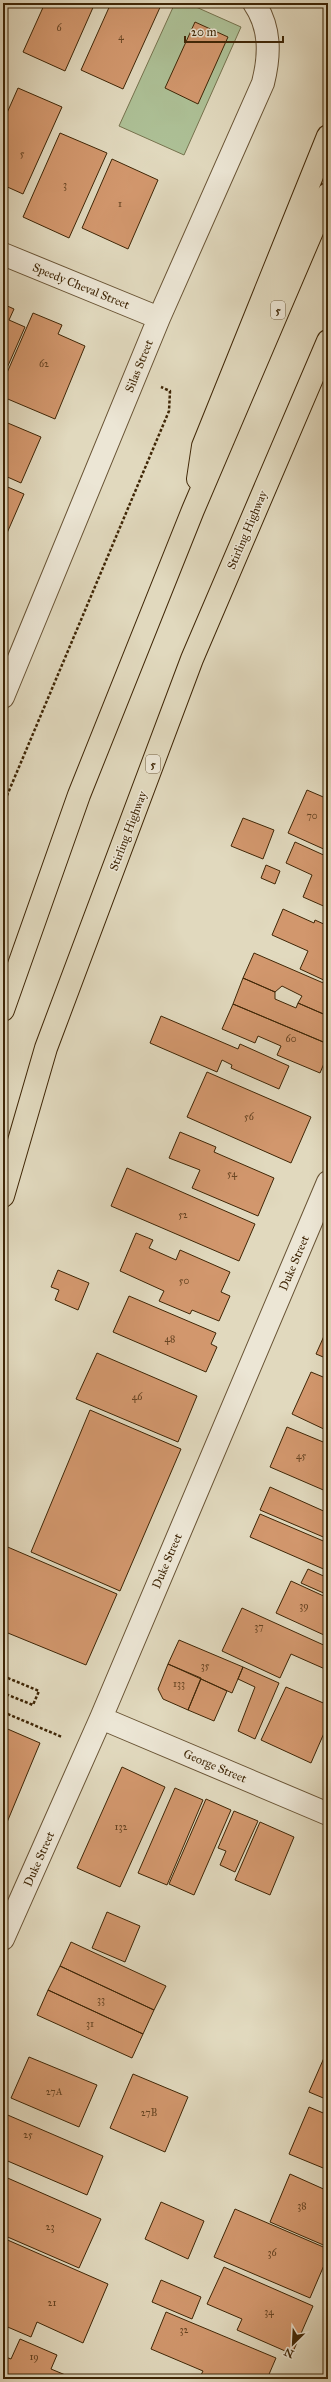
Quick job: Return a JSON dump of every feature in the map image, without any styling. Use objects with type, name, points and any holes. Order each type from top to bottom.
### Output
[{"type":"highway","points":[[193,510],[203,446],[328,136]]},
{"type":"highway","name":"5","points":[[3,1010],[79,795],[193,510],[328,194]]},
{"type":"highway","name":"Stirling Highway","points":[[3,1196],[46,1048],[192,659],[328,341]]},
{"type":"street","name":"Silas Street","points":[[3,697],[159,318],[263,82],[269,50],[268,36],[264,22],[254,3]]},
{"type":"street","name":"Speedy Cheval Street","points":[[3,254],[159,318]]},
{"type":"street","name":"Duke Street","points":[[3,1939],[87,1751],[328,1182]]},
{"type":"street","name":"George Street","points":[[101,1718],[328,1814]]},
{"type":"path","points":[[3,805],[169,410],[170,391],[136,376]]},
{"type":"path","points":[[3,1676],[39,1691],[33,1705],[3,1693]]},
{"type":"path","points":[[3,1712],[60,1736],[87,1751]]},
{"type":"green space","points":[[175,3],[187,3],[241,27],[184,155],[119,126]]},
{"type":"building","points":[[45,3],[95,3],[65,71],[23,52]]},
{"type":"building","points":[[111,3],[162,3],[123,89],[81,70]]},
{"type":"building","points":[[195,22],[228,37],[198,104],[165,88]]},
{"type":"building","points":[[18,88],[62,107],[23,194],[3,185],[3,122]]},
{"type":"building","points":[[60,133],[107,153],[69,238],[23,217]]},
{"type":"building","points":[[112,159],[158,180],[128,249],[82,228]]},
{"type":"building","points":[[3,304],[14,309],[9,320],[25,327],[3,377]]},
{"type":"building","points":[[33,313],[62,325],[58,334],[85,346],[55,419],[3,397],[3,382]]},
{"type":"building","points":[[3,421],[41,437],[21,483],[3,475]]},
{"type":"building","points":[[3,485],[24,494],[4,540],[3,539]]},
{"type":"building","points":[[307,790],[328,799],[328,851],[288,833]]},
{"type":"building","points":[[243,818],[274,830],[263,859],[231,846]]},
{"type":"building","points":[[295,842],[328,857],[328,908],[303,897],[312,875],[286,863]]},
{"type":"building","points":[[266,865],[280,871],[275,884],[261,878]]},
{"type":"building","points":[[283,909],[314,923],[315,920],[328,926],[328,982],[300,969],[308,951],[272,935]]},
{"type":"building","points":[[254,953],[328,985],[328,1016],[298,1003],[302,996],[282,986],[275,992],[243,978]]},
{"type":"building","points":[[243,978],[275,992],[275,999],[296,1008],[298,1003],[328,1016],[328,1044],[233,1004]]},
{"type":"building","points":[[233,1004],[328,1044],[328,1054],[320,1073],[277,1055],[281,1046],[258,1036],[255,1043],[222,1029]]},
{"type":"building","points":[[161,1016],[238,1049],[240,1044],[289,1066],[279,1089],[231,1068],[232,1065],[222,1060],[217,1072],[150,1043]]},
{"type":"building","points":[[207,1072],[311,1117],[291,1163],[187,1117]]},
{"type":"building","points":[[180,1132],[216,1147],[214,1152],[274,1178],[258,1216],[192,1188],[200,1170],[169,1158]]},
{"type":"building","points":[[127,1168],[255,1224],[239,1261],[111,1206]]},
{"type":"building","points":[[136,1233],[153,1240],[149,1248],[176,1260],[180,1250],[230,1272],[221,1292],[230,1296],[219,1321],[192,1310],[190,1314],[159,1301],[164,1291],[120,1271]]},
{"type":"building","points":[[58,1270],[89,1283],[78,1310],[55,1300],[59,1290],[51,1287]]},
{"type":"building","points":[[129,1296],[216,1333],[211,1344],[217,1347],[206,1372],[113,1332]]},
{"type":"building","points":[[328,1327],[328,1359],[316,1354]]},
{"type":"building","points":[[97,1353],[197,1396],[178,1442],[76,1399]]},
{"type":"building","points":[[311,1372],[328,1379],[328,1431],[292,1414]]},
{"type":"building","points":[[90,1410],[181,1449],[120,1591],[31,1552]]},
{"type":"building","points":[[287,1427],[328,1444],[328,1492],[270,1467]]},
{"type":"building","points":[[270,1487],[328,1513],[328,1539],[260,1510]]},
{"type":"building","points":[[260,1514],[328,1543],[328,1571],[250,1537]]},
{"type":"building","points":[[3,1545],[117,1594],[86,1665],[3,1631]]},
{"type":"building","points":[[308,1569],[328,1578],[328,1595],[301,1583]]},
{"type":"building","points":[[291,1581],[328,1598],[328,1627],[324,1635],[276,1613]]},
{"type":"building","points":[[242,1608],[328,1647],[328,1663],[325,1669],[291,1654],[280,1678],[222,1651]]},
{"type":"building","points":[[179,1640],[243,1667],[232,1693],[168,1664]]},
{"type":"building","points":[[168,1664],[201,1678],[188,1710],[163,1699],[158,1689]]},
{"type":"building","points":[[243,1667],[279,1683],[255,1739],[238,1731],[255,1687],[238,1679]]},
{"type":"building","points":[[201,1679],[227,1691],[214,1721],[188,1710]]},
{"type":"building","points":[[286,1687],[328,1705],[328,1724],[311,1763],[261,1740]]},
{"type":"building","points":[[3,1727],[40,1743],[3,1832]]},
{"type":"building","points":[[122,1767],[165,1787],[120,1887],[77,1868]]},
{"type":"building","points":[[175,1788],[203,1800],[167,1885],[138,1873]]},
{"type":"building","points":[[206,1799],[231,1810],[194,1895],[169,1884]]},
{"type":"building","points":[[234,1811],[258,1821],[235,1872],[220,1865],[226,1851],[218,1848]]},
{"type":"building","points":[[260,1822],[294,1837],[270,1895],[235,1880]]},
{"type":"building","points":[[107,1912],[140,1926],[125,1962],[92,1948]]},
{"type":"building","points":[[71,1942],[166,1986],[154,2010],[60,1966]]},
{"type":"building","points":[[60,1966],[154,2010],[143,2034],[48,1990]]},
{"type":"building","points":[[48,1990],[143,2034],[132,2058],[37,2015]]},
{"type":"building","points":[[328,2051],[328,2100],[309,2092]]},
{"type":"building","points":[[29,2057],[97,2085],[79,2127],[11,2098]]},
{"type":"building","points":[[133,2074],[188,2097],[165,2152],[110,2128]]},
{"type":"building","points":[[309,2107],[328,2115],[328,2170],[289,2154]]},
{"type":"building","points":[[3,2113],[103,2156],[87,2195],[3,2159]]},
{"type":"building","points":[[290,2174],[328,2191],[328,2247],[270,2222]]},
{"type":"building","points":[[3,2176],[101,2219],[79,2268],[3,2235]]},
{"type":"building","points":[[161,2202],[204,2221],[188,2259],[145,2239]]},
{"type":"building","points":[[235,2209],[328,2249],[328,2256],[310,2298],[214,2257]]},
{"type":"building","points":[[3,2238],[108,2284],[83,2343],[37,2322],[31,2337],[3,2325]]},
{"type":"building","points":[[224,2267],[313,2306],[292,2354],[237,2330],[242,2319],[207,2304]]},
{"type":"building","points":[[161,2280],[201,2297],[192,2319],[152,2302]]},
{"type":"building","points":[[166,2312],[276,2358],[267,2379],[199,2379],[203,2371],[151,2349]]},
{"type":"building","points":[[20,2339],[57,2355],[51,2369],[75,2379],[3,2379],[3,2356],[11,2359]]},
{"type":"building","points":[[168,2375],[177,2379],[166,2379]]}]
